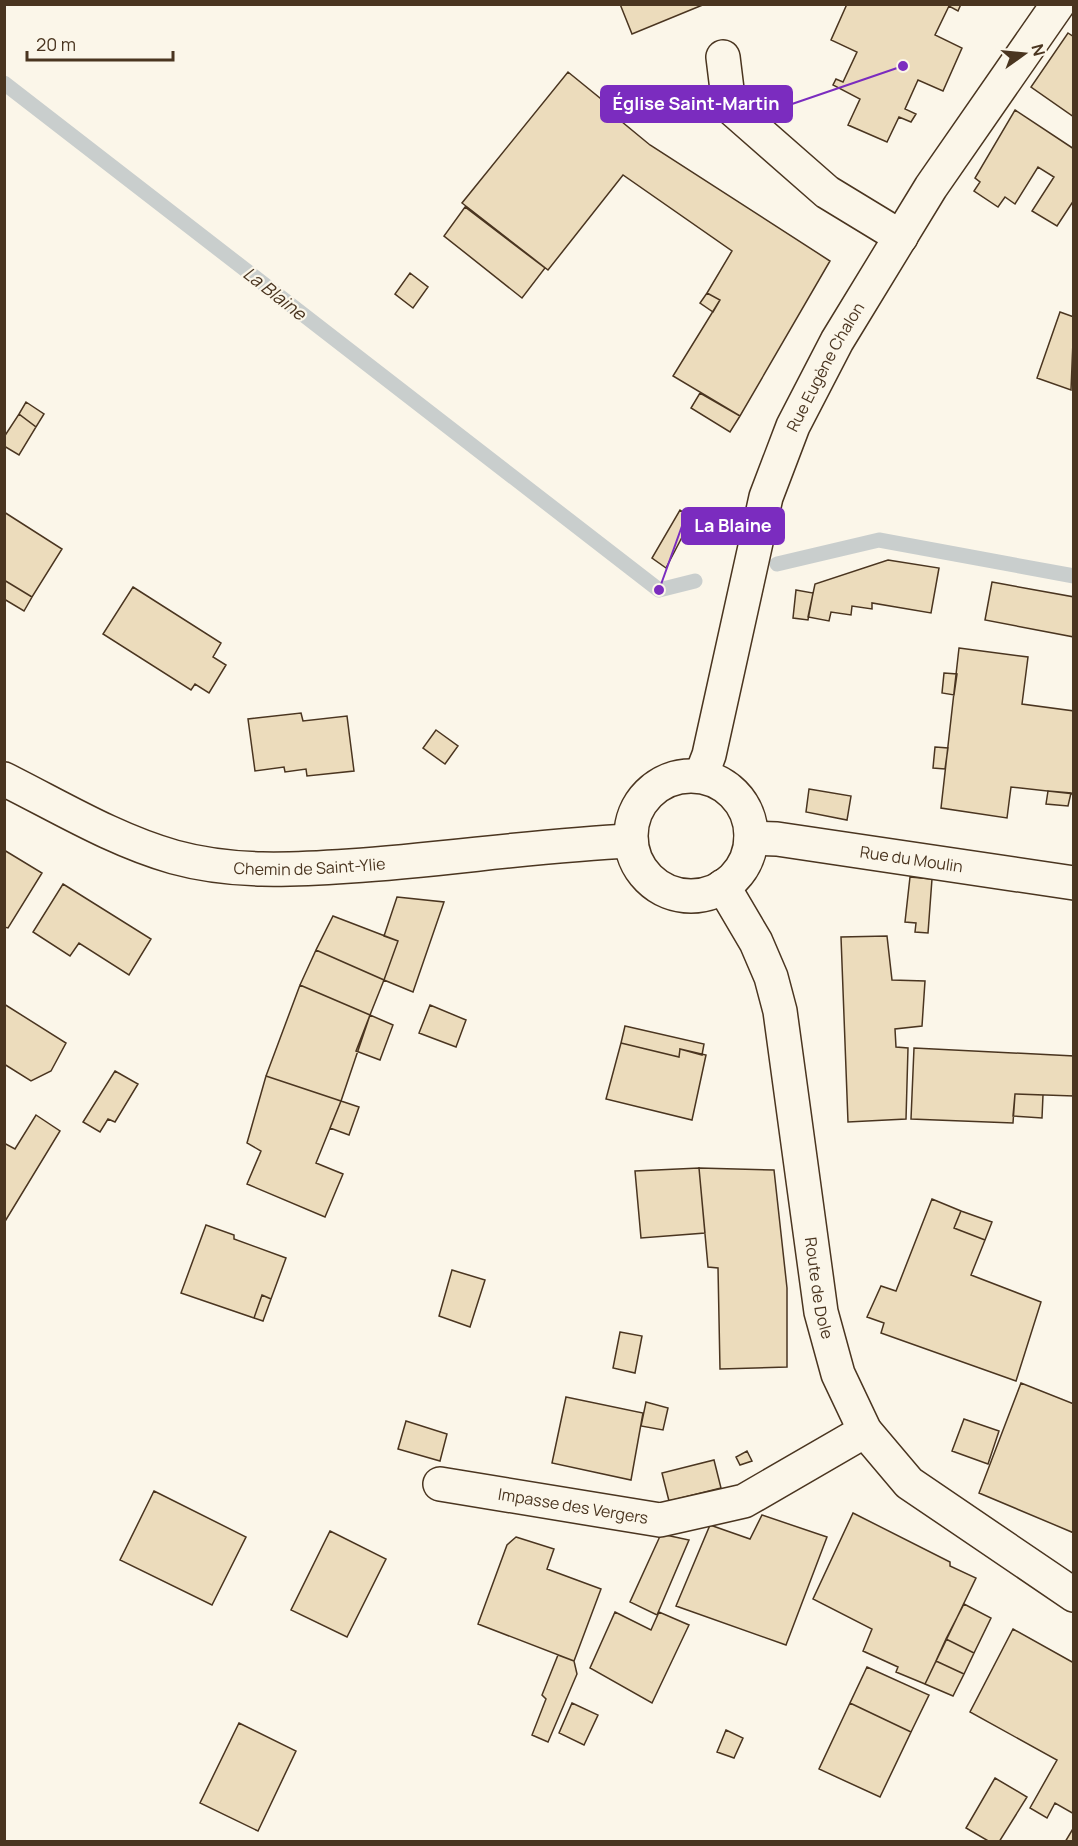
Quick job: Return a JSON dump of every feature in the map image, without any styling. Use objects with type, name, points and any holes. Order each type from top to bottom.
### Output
[{"type":"main road","name":"Rue Eugène Chalon","points":[[701,776],[709,755],[766,497],[794,426],[837,341],[931,187],[1058,4]]},
{"type":"main road","points":[[723,57],[729,106],[827,192],[901,237]]},
{"type":"main road","points":[[701,776],[717,782],[732,792],[742,805],[751,838],[743,865],[723,886],[695,895],[665,890],[641,870],[631,840],[632,825],[637,810],[656,786],[670,779],[701,776]]},
{"type":"main road","name":"Chemin de Saint-Ylie","points":[[4,779],[123,840],[175,857],[244,868],[278,871],[391,864],[631,840]]},
{"type":"main road","name":"Rue du Moulin","points":[[751,838],[777,838],[1074,883]]},
{"type":"main road","name":"Route de Dole","points":[[723,886],[756,942],[771,977],[780,1011],[822,1312],[838,1374],[865,1431],[909,1483],[1074,1595]]},
{"type":"main road","name":"Impasse des Vergers","points":[[440,1484],[660,1520],[744,1501],[865,1431]]},
{"type":"building","points":[[620,4],[705,4],[632,34]]},
{"type":"building","points":[[847,4],[961,4],[958,11],[949,6],[935,35],[962,48],[943,91],[918,80],[905,109],[916,114],[911,122],[899,117],[887,142],[848,125],[860,99],[833,85],[836,79],[843,82],[857,52],[831,40]]},
{"type":"building","points":[[1068,33],[1074,37],[1074,117],[1031,87]]},
{"type":"building","points":[[568,72],[606,103],[604,107],[650,145],[830,261],[740,416],[673,376],[720,300],[707,293],[732,251],[623,175],[548,270],[462,203]]},
{"type":"building","points":[[1015,110],[1074,149],[1074,200],[1057,226],[1032,211],[1054,177],[1038,167],[1015,204],[1005,197],[998,207],[974,191],[980,182],[975,178]]},
{"type":"building","points":[[465,207],[545,268],[522,298],[444,236]]},
{"type":"building","points":[[410,273],[428,287],[413,308],[395,294]]},
{"type":"building","points":[[707,293],[720,300],[713,312],[700,303]]},
{"type":"building","points":[[1060,312],[1074,317],[1071,390],[1037,378]]},
{"type":"building","points":[[700,393],[740,416],[730,432],[691,408]]},
{"type":"building","points":[[26,402],[44,414],[36,427],[19,414]]},
{"type":"building","points":[[19,414],[36,427],[19,455],[4,446],[4,437]]},
{"type":"building","points":[[680,510],[692,518],[666,568],[652,558]]},
{"type":"building","points":[[4,512],[62,549],[32,597],[4,580]]},
{"type":"building","points":[[888,560],[939,568],[931,613],[872,603],[872,609],[852,606],[851,615],[831,612],[829,621],[808,617],[815,584]]},
{"type":"building","points":[[4,580],[32,597],[24,611],[4,599]]},
{"type":"building","points":[[992,582],[1074,597],[1074,637],[985,620]]},
{"type":"building","points":[[133,587],[221,643],[213,657],[226,665],[209,693],[195,684],[191,690],[103,634]]},
{"type":"building","points":[[796,590],[813,593],[808,620],[793,618]]},
{"type":"building","points":[[959,648],[1028,657],[1022,704],[1074,711],[1074,794],[1011,787],[1007,818],[941,808]]},
{"type":"building","points":[[944,673],[957,674],[954,695],[942,693]]},
{"type":"building","points":[[301,713],[303,721],[347,716],[354,771],[307,776],[306,769],[285,772],[284,767],[255,771],[248,719]]},
{"type":"building","points":[[436,730],[458,746],[445,764],[423,748]]},
{"type":"building","points":[[935,747],[948,748],[945,769],[933,768]]},
{"type":"building","points":[[809,789],[851,796],[847,820],[806,812]]},
{"type":"building","points":[[1048,791],[1071,793],[1068,806],[1046,804]]},
{"type":"building","points":[[4,850],[42,873],[8,928],[4,927]]},
{"type":"building","points":[[910,877],[932,879],[928,933],[915,932],[916,923],[905,922]]},
{"type":"building","points":[[63,884],[151,939],[129,975],[79,943],[70,956],[33,932]]},
{"type":"building","points":[[397,897],[444,902],[413,992],[384,980],[398,941],[384,936]]},
{"type":"building","points":[[333,916],[398,941],[384,980],[316,950]]},
{"type":"building","points":[[887,936],[892,980],[925,981],[922,1026],[895,1029],[896,1047],[908,1048],[906,1119],[848,1122],[841,937]]},
{"type":"building","points":[[316,950],[384,980],[370,1015],[300,985]]},
{"type":"building","points":[[300,985],[370,1015],[341,1101],[266,1076]]},
{"type":"building","points":[[4,1004],[66,1043],[51,1071],[31,1081],[4,1064]]},
{"type":"building","points":[[430,1005],[466,1020],[456,1047],[419,1033]]},
{"type":"building","points":[[370,1015],[393,1025],[380,1060],[356,1051]]},
{"type":"building","points":[[625,1026],[704,1044],[702,1055],[680,1049],[679,1057],[621,1043]]},
{"type":"building","points":[[621,1043],[679,1057],[680,1049],[706,1055],[692,1120],[606,1099]]},
{"type":"building","points":[[914,1048],[1074,1056],[1074,1096],[1015,1094],[1013,1123],[911,1119]]},
{"type":"building","points":[[115,1071],[138,1084],[115,1122],[108,1119],[100,1132],[83,1122]]},
{"type":"building","points":[[266,1076],[341,1101],[316,1163],[343,1174],[325,1217],[247,1184],[261,1151],[247,1143]]},
{"type":"building","points":[[1015,1094],[1043,1095],[1042,1118],[1013,1116]]},
{"type":"building","points":[[341,1101],[359,1107],[349,1135],[330,1128]]},
{"type":"building","points":[[36,1115],[60,1131],[4,1223],[4,1143],[15,1149]]},
{"type":"building","points":[[699,1168],[705,1233],[641,1238],[635,1171]]},
{"type":"building","points":[[699,1168],[774,1170],[787,1288],[787,1367],[720,1369],[718,1268],[708,1267]]},
{"type":"building","points":[[932,1199],[961,1211],[954,1228],[985,1240],[971,1275],[1041,1302],[1016,1381],[881,1333],[884,1323],[867,1317],[881,1286],[896,1291]]},
{"type":"building","points":[[961,1211],[992,1222],[985,1240],[954,1228]]},
{"type":"building","points":[[206,1225],[234,1235],[234,1239],[286,1258],[271,1299],[262,1295],[254,1318],[181,1293]]},
{"type":"building","points":[[452,1270],[485,1280],[470,1327],[439,1316]]},
{"type":"building","points":[[262,1295],[271,1299],[263,1321],[254,1318]]},
{"type":"building","points":[[620,1332],[642,1336],[635,1373],[613,1368]]},
{"type":"building","points":[[1021,1383],[1074,1404],[1074,1533],[979,1493]]},
{"type":"building","points":[[566,1397],[643,1413],[631,1480],[552,1463]]},
{"type":"building","points":[[646,1402],[668,1408],[663,1430],[641,1426]]},
{"type":"building","points":[[964,1419],[999,1431],[988,1464],[952,1451]]},
{"type":"building","points":[[406,1421],[447,1434],[440,1461],[398,1449]]},
{"type":"building","points":[[747,1451],[752,1461],[740,1465],[736,1457]]},
{"type":"building","points":[[714,1460],[721,1488],[669,1501],[662,1473]]},
{"type":"building","points":[[154,1491],[246,1537],[212,1605],[120,1560]]},
{"type":"building","points":[[853,1513],[950,1562],[950,1566],[976,1578],[925,1684],[896,1672],[898,1667],[863,1651],[872,1629],[813,1599]]},
{"type":"building","points":[[762,1515],[827,1537],[786,1645],[676,1606],[710,1525],[750,1539]]},
{"type":"building","points":[[330,1531],[386,1559],[347,1637],[291,1610]]},
{"type":"building","points":[[661,1534],[689,1540],[657,1615],[630,1602]]},
{"type":"building","points":[[516,1537],[554,1549],[547,1569],[601,1589],[574,1661],[478,1624],[507,1545]]},
{"type":"building","points":[[964,1604],[991,1618],[974,1653],[946,1639]]},
{"type":"building","points":[[615,1612],[651,1630],[659,1612],[689,1625],[652,1703],[590,1668]]},
{"type":"building","points":[[1013,1629],[1074,1663],[1074,1814],[1055,1803],[1047,1818],[1030,1808],[1057,1760],[970,1712]]},
{"type":"building","points":[[946,1639],[974,1653],[964,1674],[936,1661]]},
{"type":"building","points":[[558,1655],[574,1661],[577,1674],[548,1742],[532,1735],[546,1699],[542,1695]]},
{"type":"building","points":[[936,1661],[964,1674],[953,1696],[925,1684]]},
{"type":"building","points":[[867,1667],[929,1695],[911,1732],[850,1703]]},
{"type":"building","points":[[572,1703],[598,1715],[584,1745],[559,1733]]},
{"type":"building","points":[[850,1703],[911,1732],[880,1797],[819,1769]]},
{"type":"building","points":[[239,1723],[296,1751],[258,1831],[200,1803]]},
{"type":"building","points":[[726,1730],[743,1738],[734,1758],[717,1752]]},
{"type":"building","points":[[995,1778],[1027,1797],[999,1842],[990,1842],[966,1828]]},
{"type":"building","points":[[1074,1827],[1074,1842],[1065,1842]]},
{"type":"waterway","name":"La Blaine","points":[[4,83],[659,590],[695,581]]},
{"type":"waterway","name":"La Blaine","points":[[777,564],[879,540],[1074,576]]},
{"type":"place","name":"Église Saint-Martin","points":[[903,66]]},
{"type":"place","name":"La Blaine","points":[[659,590]]}]
